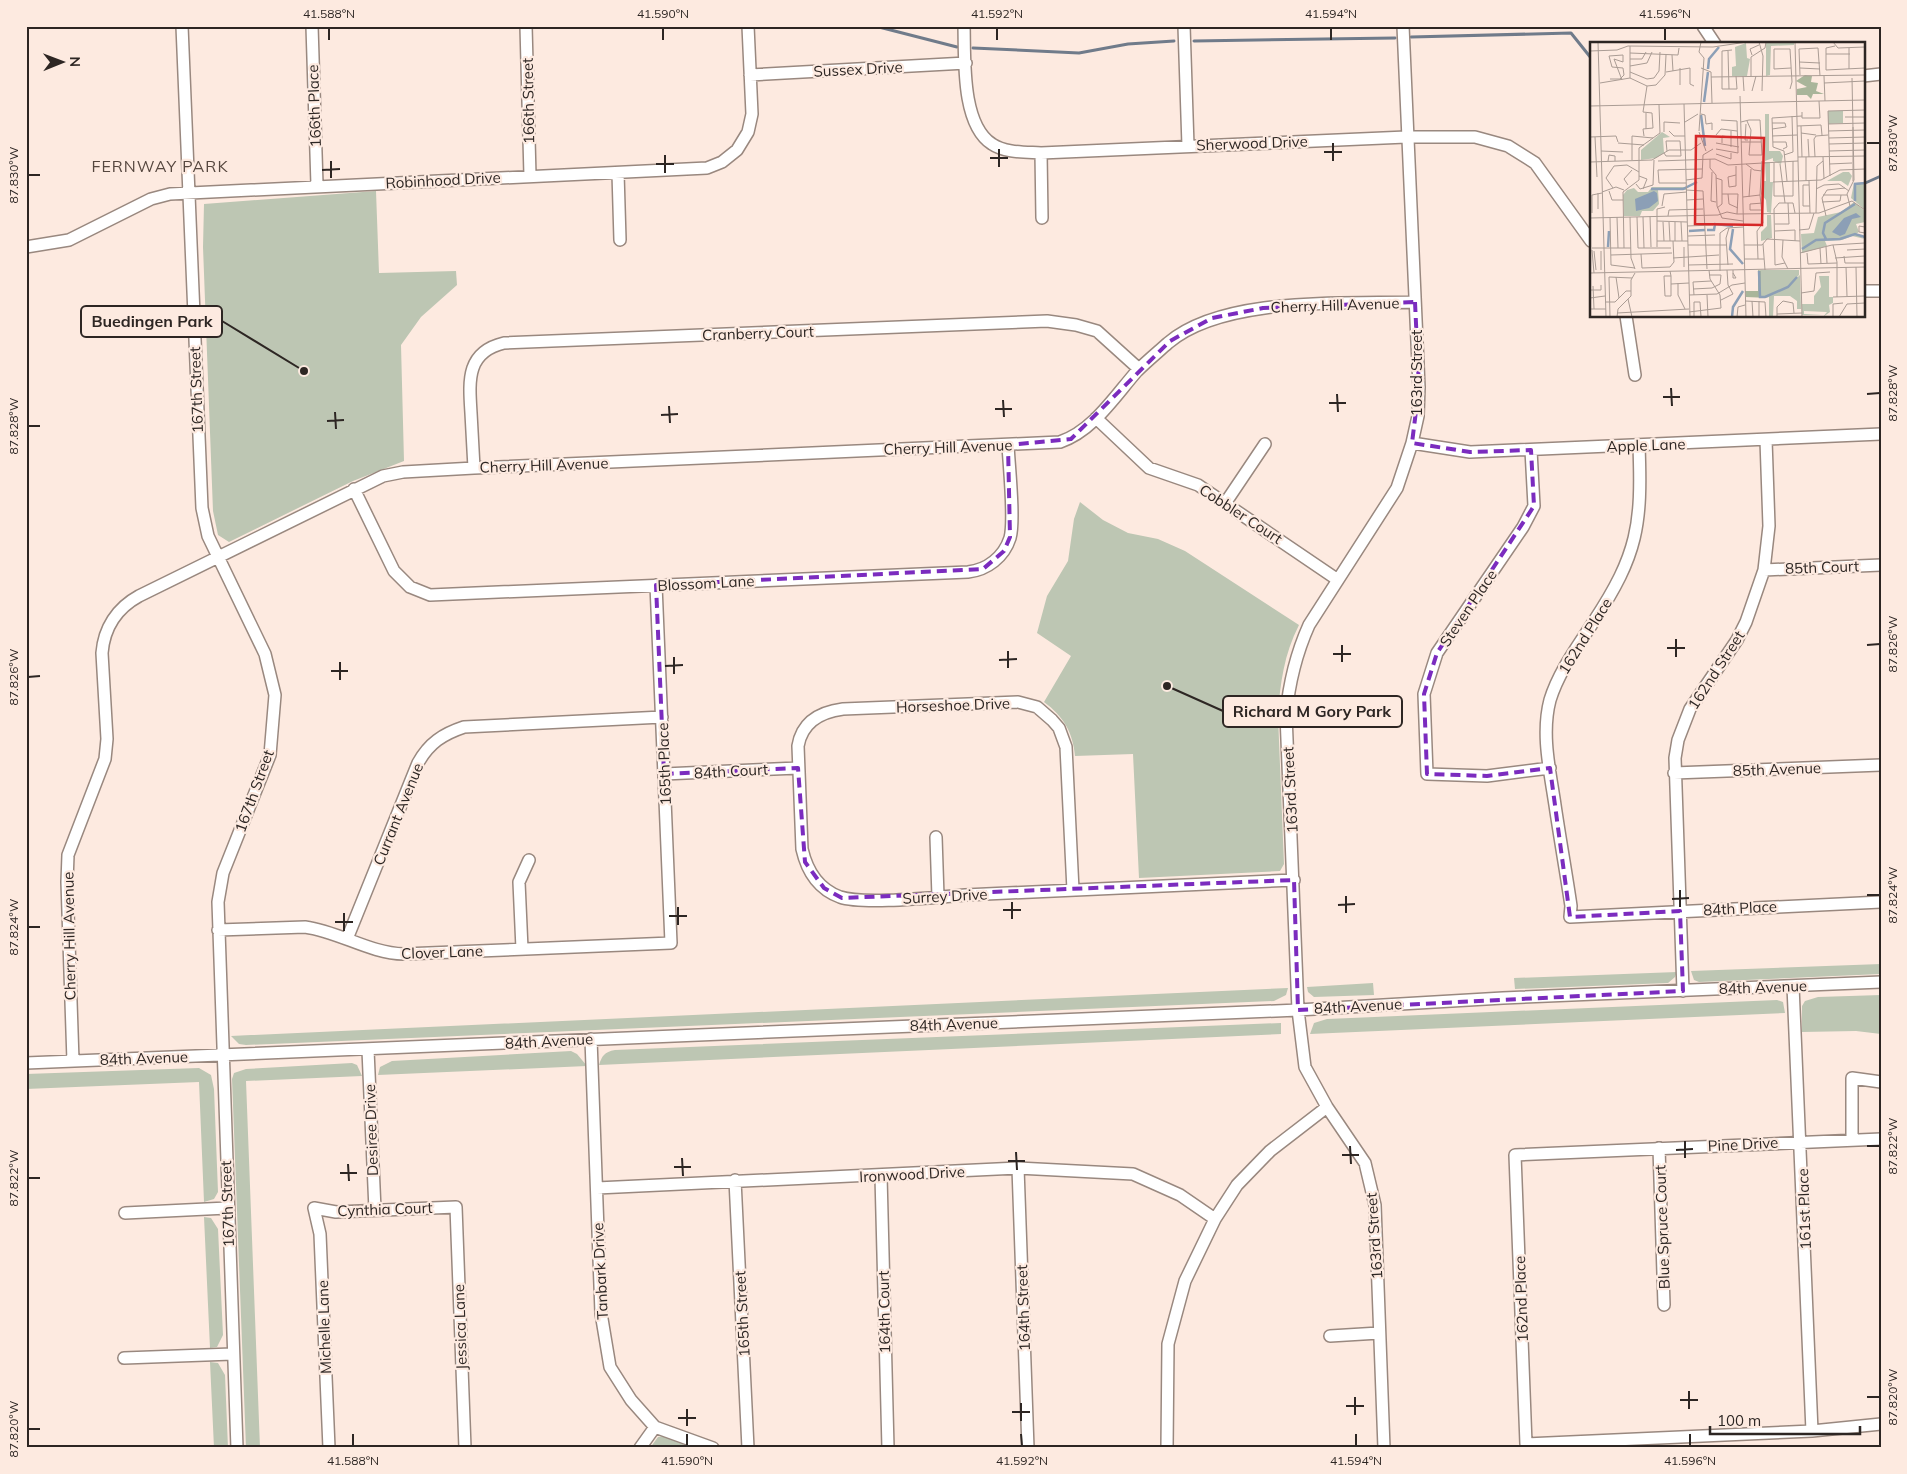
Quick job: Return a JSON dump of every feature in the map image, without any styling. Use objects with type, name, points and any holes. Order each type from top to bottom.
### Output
[{"type":"street","name":"167th Street","points":[[182,26],[202,508],[208,536],[265,654],[273,682],[275,711],[270,755],[223,873],[218,902],[232,1354],[237,1448]]},
{"type":"street","name":"166th Place","points":[[312,26],[317,185]]},
{"type":"street","name":"166th Street","points":[[526,26],[530,176]]},
{"type":"street","name":"Robinhood Drive","points":[[26,247],[69,240],[151,199],[188,192],[706,168],[727,159],[741,144],[750,128],[752,114],[748,26]]},
{"type":"street","name":"Sherwood Drive","points":[[964,26],[967,86],[972,114],[980,132],[992,144],[1016,152],[1041,153],[1406,137],[1475,137],[1508,146],[1536,163],[1587,227]]},
{"type":"street","points":[[1184,26],[1188,146]]},
{"type":"street","name":"163rd Street","points":[[1384,1448],[1375,1205],[1365,1163],[1327,1107],[1305,1068],[1298,1010],[1286,715],[1288,692],[1302,641],[1309,625],[1390,500],[1405,469],[1418,416],[1419,387],[1406,137],[1403,26]]},
{"type":"street","points":[[1703,26],[1714,42]]},
{"type":"street","name":"Sussex Drive","points":[[750,75],[966,64]]},
{"type":"street","points":[[1864,76],[1881,74]]},
{"type":"street","points":[[1041,153],[1042,218]]},
{"type":"street","points":[[618,173],[620,240]]},
{"type":"street","points":[[1864,291],[1881,291]]},
{"type":"street","name":"Cherry Hill Avenue","points":[[73,1061],[67,882],[68,855],[105,759],[107,739],[102,653],[104,639],[116,615],[130,601],[354,489],[393,473],[1060,442],[1080,434],[1139,369],[1170,341],[1193,328],[1227,314],[1263,308],[1415,302]]},
{"type":"street","points":[[1626,318],[1635,375]]},
{"type":"street","name":"Cranberry Court","points":[[474,468],[470,373],[478,358],[484,352],[504,344],[1047,321],[1076,325],[1097,331],[1139,369]]},
{"type":"street","name":"Cobbler Court","points":[[1096,418],[1149,468],[1198,485],[1226,502],[1338,580]]},
{"type":"street","name":"Apple Lane","points":[[1412,443],[1470,452],[1881,434]]},
{"type":"street","name":"162nd Street","points":[[1683,991],[1674,773],[1678,740],[1690,709],[1737,640],[1746,622],[1764,570],[1769,526],[1766,440]]},
{"type":"street","points":[[1226,502],[1264,444]]},
{"type":"street","name":"Blossom Lane","points":[[354,489],[394,571],[401,580],[419,592],[442,595],[958,572],[983,569],[1004,551],[1010,536],[1008,445]]},
{"type":"street","name":"162nd Place","points":[[1570,917],[1571,906],[1550,768],[1546,718],[1555,686],[1562,670],[1619,580],[1636,535],[1640,501],[1639,446]]},
{"type":"street","name":"Steven Place","points":[[1531,450],[1534,506],[1523,527],[1437,653],[1430,672],[1424,694],[1427,774],[1487,776],[1550,768]]},
{"type":"street","name":"85th Court","points":[[1764,570],[1881,565]]},
{"type":"street","name":"165th Place","points":[[656,585],[671,943]]},
{"type":"street","name":"Horseshoe Drive","points":[[825,712],[843,709],[1008,702],[1028,705],[1043,712],[1059,728],[1066,747],[1073,890]]},
{"type":"street","name":"Surrey Drive","points":[[825,712],[809,722],[803,730],[798,746],[802,849],[809,871],[824,888],[842,898],[938,897],[1294,880]]},
{"type":"street","name":"Currant Avenue","points":[[347,939],[418,763],[426,749],[437,739],[464,727],[662,717]]},
{"type":"street","name":"85th Avenue","points":[[1674,773],[1881,765]]},
{"type":"street","name":"84th Court","points":[[664,774],[798,768]]},
{"type":"street","points":[[936,837],[938,897]]},
{"type":"street","points":[[522,949],[519,882],[529,860]]},
{"type":"street","name":"84th Place","points":[[1570,917],[1881,902]]},
{"type":"street","name":"Clover Lane","points":[[218,930],[306,927],[320,929],[391,953],[671,943]]},
{"type":"street","name":"84th Avenue","points":[[26,1063],[1298,1010],[1881,982]]},
{"type":"street","name":"161st Place","points":[[1794,986],[1802,1142],[1812,1431]]},
{"type":"street","name":"Tanbark Drive","points":[[591,1038],[600,1313],[610,1367],[631,1400],[655,1427],[713,1448]]},
{"type":"street","name":"Desiree Drive","points":[[368,1050],[375,1210]]},
{"type":"street","points":[[1852,1140],[1852,1078],[1881,1082]]},
{"type":"street","points":[[1167,1448],[1168,1344],[1185,1281],[1215,1219],[1237,1185],[1270,1151],[1327,1107]]},
{"type":"street","name":"Pine Drive","points":[[1515,1155],[1881,1139]]},
{"type":"street","name":"Blue Spruce Court","points":[[1659,1148],[1664,1305]]},
{"type":"street","name":"162nd Place","points":[[1515,1155],[1526,1444],[1812,1431]]},
{"type":"street","name":"Ironwood Drive","points":[[597,1188],[1018,1168],[1133,1174],[1180,1196],[1215,1219]]},
{"type":"street","name":"164th Street","points":[[1018,1168],[1028,1448]]},
{"type":"street","name":"164th Court","points":[[881,1176],[888,1448]]},
{"type":"street","name":"165th Street","points":[[735,1180],[748,1448]]},
{"type":"street","name":"Cynthia Court","points":[[314,1208],[336,1212],[456,1207]]},
{"type":"street","name":"Jessica Lane","points":[[456,1207],[465,1448]]},
{"type":"street","points":[[125,1213],[227,1208]]},
{"type":"street","name":"Michelle Lane","points":[[314,1208],[320,1234],[329,1448]]},
{"type":"street","points":[[1330,1336],[1379,1333]]},
{"type":"street","points":[[124,1358],[232,1354]]},
{"type":"street","points":[[1812,1431],[1881,1424]]},
{"type":"street","points":[[640,1448],[655,1427]]},
{"type":"highlighted area","points":[[1415,302],[1419,387],[1412,443],[1470,452],[1531,450],[1534,506],[1437,653],[1424,694],[1427,774],[1487,776],[1550,768],[1570,917],[1680,911],[1683,991],[1298,1010],[1294,880],[842,898],[824,888],[805,862],[798,768],[664,774],[656,585],[983,569],[1004,551],[1010,537],[1008,445],[1071,439],[1170,341],[1212,318],[1263,308]]},
{"type":"green space","points":[[376,191],[379,273],[456,271],[457,285],[421,317],[401,345],[404,461],[353,481],[229,542],[218,535],[213,511],[203,247],[204,204]]},
{"type":"green space","points":[[1080,502],[1103,520],[1128,533],[1158,539],[1185,551],[1299,625],[1286,658],[1278,716],[1284,864],[1280,871],[1139,878],[1133,754],[1075,756],[1072,739],[1066,725],[1057,713],[1044,702],[1071,656],[1037,633],[1047,596],[1068,561],[1074,519]]},
{"type":"green space","points":[[1881,964],[1881,974],[1699,982],[1694,980],[1691,971]]},
{"type":"green space","points":[[1677,972],[1675,977],[1668,983],[1515,989],[1514,978]]},
{"type":"green space","points":[[1373,983],[1374,995],[1314,997],[1308,992],[1307,987]]},
{"type":"green space","points":[[1288,988],[1286,995],[1274,1001],[246,1045],[239,1044],[231,1036]]},
{"type":"green space","points":[[1881,995],[1881,1034],[1856,1031],[1802,1032],[1802,1006],[1805,1001],[1818,997]]},
{"type":"green space","points":[[1777,1000],[1783,1002],[1785,1013],[1310,1034],[1314,1023],[1327,1019]]},
{"type":"green space","points":[[1281,1023],[1281,1034],[599,1065],[604,1055],[615,1050]]},
{"type":"green space","points":[[571,1051],[577,1054],[587,1066],[378,1075],[380,1067],[392,1061]]},
{"type":"green space","points":[[352,1063],[357,1065],[362,1076],[246,1081],[260,1448],[246,1448],[232,1079],[234,1073],[246,1069]]},
{"type":"green space","points":[[199,1068],[211,1075],[214,1089],[218,1192],[214,1199],[204,1202],[199,1082],[26,1089],[26,1074]]},
{"type":"green space","points":[[204,1217],[211,1218],[218,1229],[223,1335],[217,1347],[210,1348]]},
{"type":"green space","points":[[210,1362],[218,1363],[225,1375],[228,1448],[214,1448]]},
{"type":"green space","points":[[663,1436],[692,1448],[650,1448],[658,1437]]},
{"type":"waterway","points":[[875,26],[957,47]]},
{"type":"waterway","points":[[1411,37],[1571,33],[1590,57]]},
{"type":"waterway","points":[[1194,41],[1395,38]]},
{"type":"waterway","points":[[973,48],[1079,53],[1128,44],[1174,41]]},
{"type":"waterway","points":[[1864,184],[1881,176]]},
{"type":"place","name":"Buedingen Park","points":[[304,371]]},
{"type":"place","name":"Richard M Gory Park","points":[[1167,686]]},
{"type":"district","name":"FERNWAY PARK","points":[[160,166]]}]
